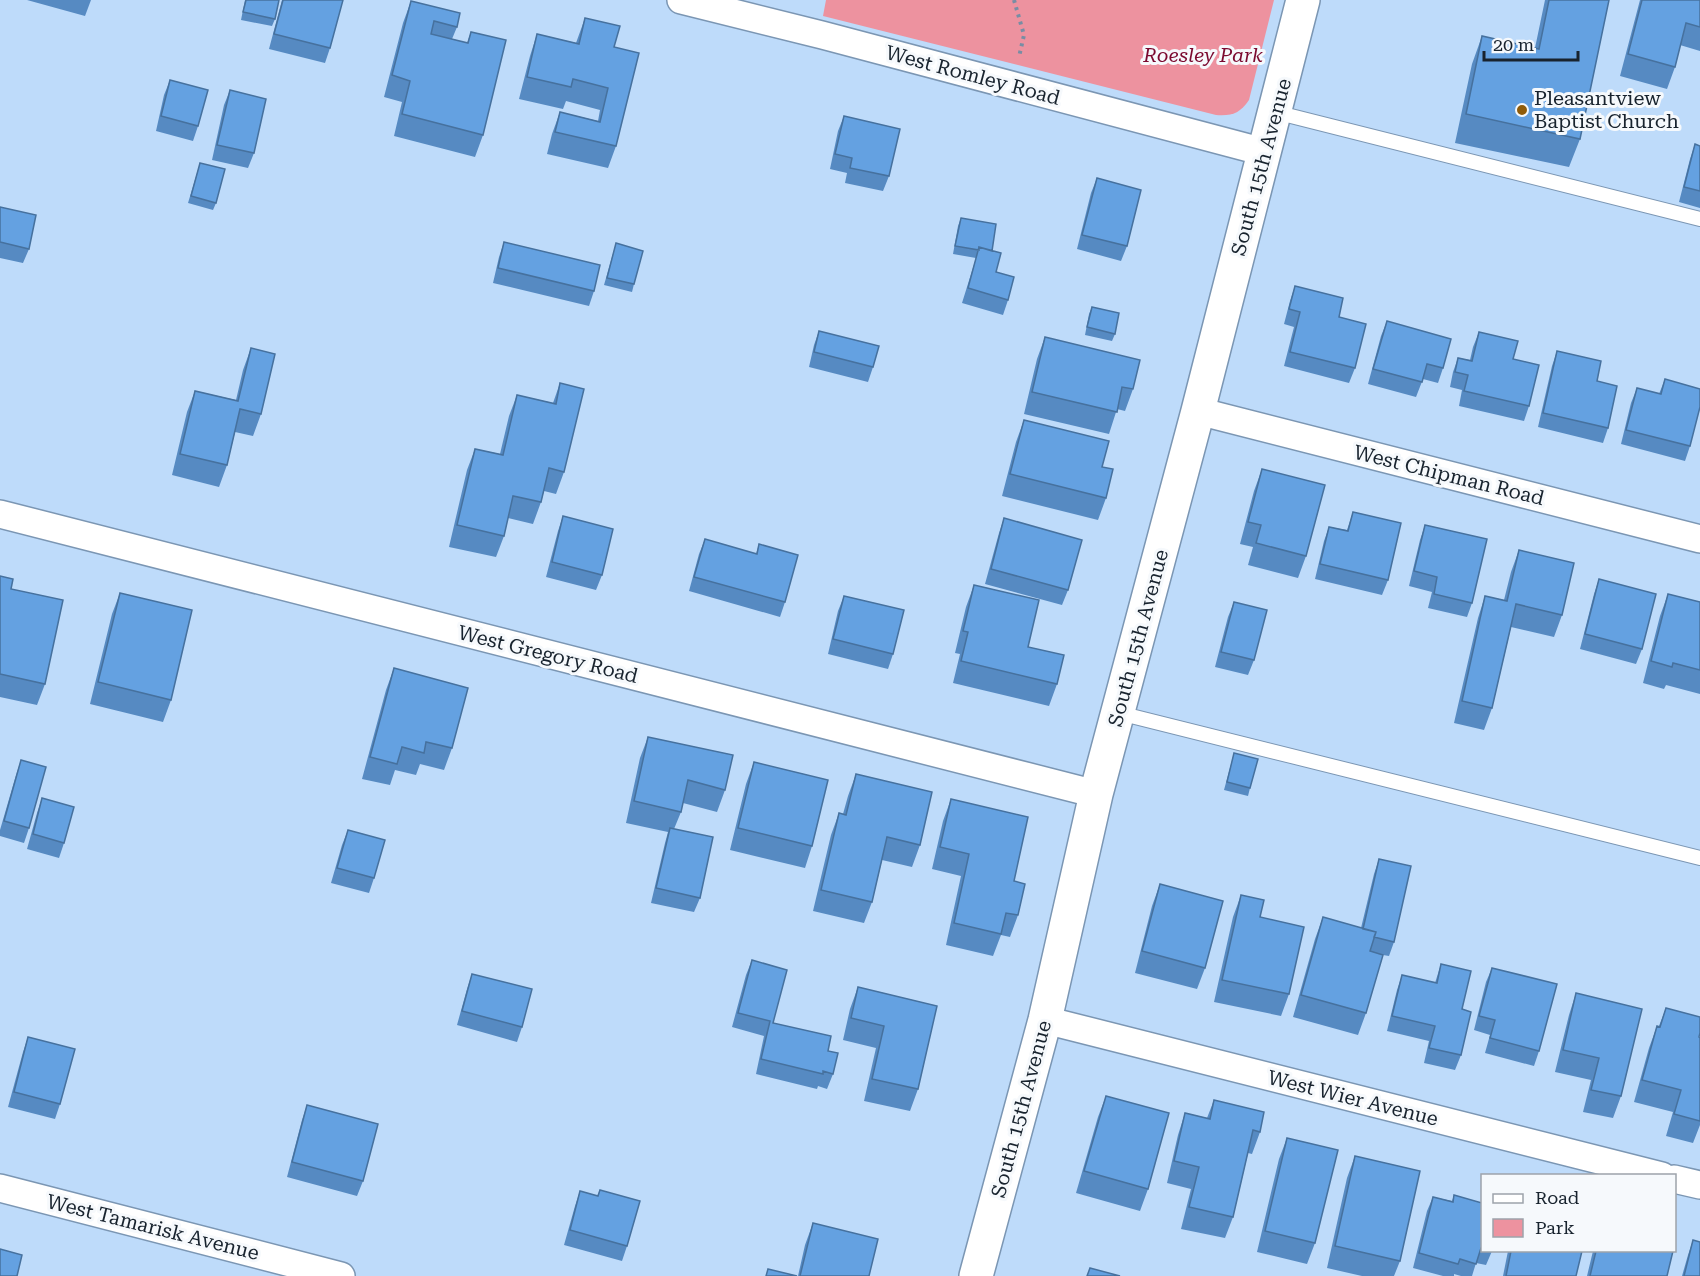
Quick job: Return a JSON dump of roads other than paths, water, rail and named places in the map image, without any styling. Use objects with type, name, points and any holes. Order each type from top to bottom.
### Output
[{"type":"street","name":"West Romley Road","points":[[681,0],[1264,152]]},
{"type":"street","name":"South 15th Avenue","points":[[976,1276],[1045,1020],[1096,794],[1304,0]]},
{"type":"street","name":"West Chipman Road","points":[[1198,411],[1700,539]]},
{"type":"street","name":"West Gregory Road","points":[[0,514],[1096,794]]},
{"type":"street","name":"West Wier Avenue","points":[[1045,1020],[1654,1174]]},
{"type":"street","points":[[1676,1179],[1700,1185]]},
{"type":"street","name":"West Tamarisk Avenue","points":[[0,1188],[341,1276]]},
{"type":"lane","points":[[1275,112],[1700,219]]},
{"type":"lane","points":[[1119,712],[1700,858]]},
{"type":"place","name":"Pleasantview Baptist Church","points":[[1522,110]]},
{"type":"park label","name":"Roesley Park","points":[[1203,55]]}]
